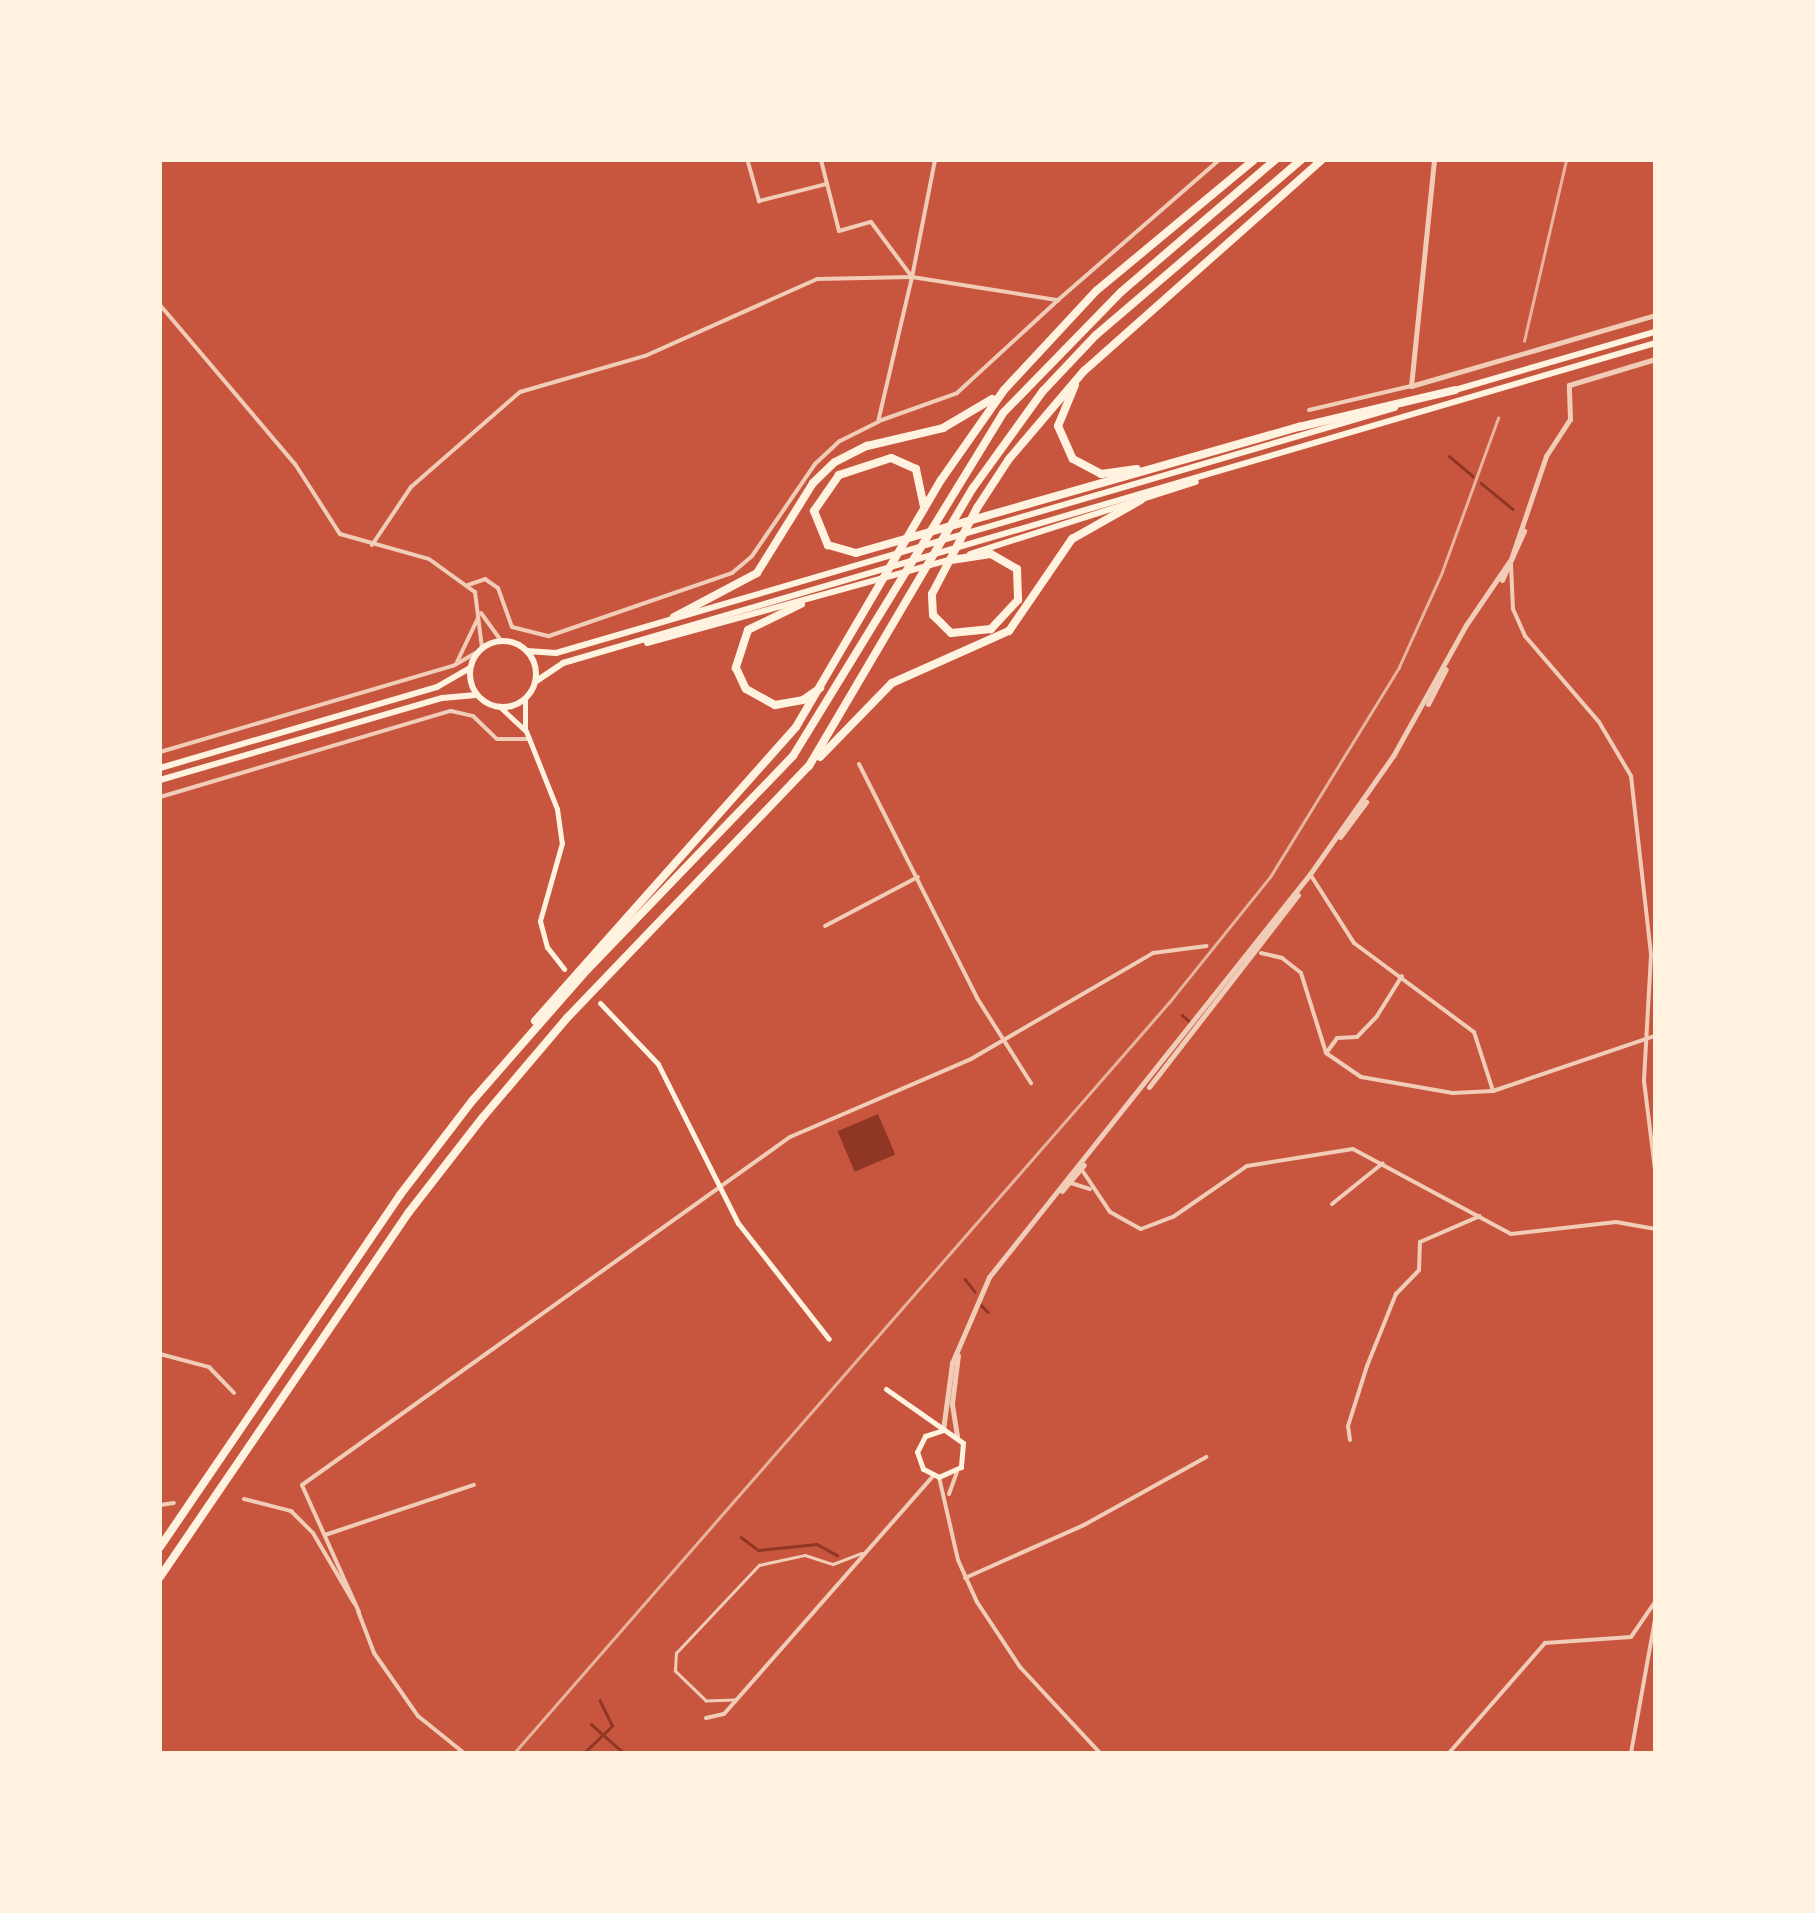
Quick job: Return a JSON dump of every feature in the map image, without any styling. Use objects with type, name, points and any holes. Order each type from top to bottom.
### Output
[{"type":"highway","points":[[160,1547],[400,1194],[566,986],[739,796],[830,678],[921,514],[1004,390],[1096,291],[1254,160]]},
{"type":"highway","points":[[584,966],[793,756],[893,594],[938,512],[1003,413],[1046,364],[1276,160]]},
{"type":"highway","points":[[809,766],[917,588],[958,512],[1042,391],[1096,335],[1301,160]]},
{"type":"highway","points":[[951,560],[991,554],[1010,562],[1021,588],[1012,611],[978,634],[951,633],[933,615],[939,576],[977,508],[1056,398],[1322,160]]},
{"type":"highway","points":[[1084,371],[1062,407],[1058,426],[1062,444],[1086,469],[1131,470],[1471,386],[1655,332]]},
{"type":"highway","points":[[160,780],[442,698],[476,695],[501,708],[525,699],[548,670],[597,653],[1655,343]]},
{"type":"highway","points":[[674,618],[717,600],[756,573],[812,483],[835,462],[867,446],[943,428],[1004,390]]},
{"type":"highway","points":[[160,768],[437,687],[470,668],[480,649],[501,641],[526,651],[556,653],[1454,390]]},
{"type":"highway","points":[[597,653],[801,604],[951,560],[1296,448]]},
{"type":"highway","points":[[921,514],[925,492],[916,469],[890,458],[839,474],[814,512],[828,545],[856,553],[1215,450]]},
{"type":"highway","points":[[160,1576],[409,1212],[583,1001],[892,682],[1009,631],[1072,539],[1106,514],[1141,500]]},
{"type":"highway","points":[[801,604],[748,630],[736,658],[740,678],[755,697],[775,705],[803,700],[830,678]]},
{"type":"highway","points":[[526,651],[535,682]]},
{"type":"highway","points":[[470,668],[476,695]]},
{"type":"main road","points":[[525,699],[526,731]]},
{"type":"main road","points":[[501,708],[530,738],[561,826],[560,854],[540,921],[547,947],[564,969]]},
{"type":"main road","points":[[600,1003],[666,1077],[720,1192],[829,1339]]},
{"type":"main road","points":[[886,1388],[913,1411],[957,1436],[965,1456],[956,1472],[936,1476],[923,1470],[917,1452],[925,1436],[943,1430]]},
{"type":"main road","points":[[913,1411],[925,1436]]},
{"type":"street","points":[[821,160],[838,230],[871,222],[912,278]]},
{"type":"street","points":[[878,422],[935,160]]},
{"type":"street","points":[[468,585],[485,579],[498,588],[512,626],[549,636],[732,573],[752,556],[815,464],[840,441],[878,422],[957,393],[1219,160]]},
{"type":"street","points":[[1411,386],[1434,160]]},
{"type":"street","points":[[748,162],[759,201],[826,184]]},
{"type":"street","points":[[372,545],[412,487],[520,392],[645,356],[806,282],[912,278],[1058,300]]},
{"type":"street","points":[[160,305],[295,464],[340,534],[429,559],[468,585],[501,641]]},
{"type":"street","points":[[1309,410],[1411,386],[1655,315]]},
{"type":"street","points":[[1655,359],[1576,382],[1568,388],[1570,419],[1546,456],[1511,569],[1514,609],[1525,636],[1599,722],[1631,776],[1651,954],[1644,1081],[1655,1169]]},
{"type":"street","points":[[943,1430],[952,1363],[974,1306],[1004,1256],[1258,949],[1402,749],[1473,619],[1511,569],[1551,452],[1574,418],[1576,382]]},
{"type":"street","points":[[1311,875],[1394,756],[1466,625],[1512,560]]},
{"type":"street","points":[[160,752],[453,666],[480,649],[479,608]]},
{"type":"street","points":[[453,666],[478,631],[479,608]]},
{"type":"street","points":[[160,797],[451,712],[473,716],[498,740],[530,738]]},
{"type":"street","points":[[859,764],[874,804],[918,878],[1002,1040],[1031,1083]]},
{"type":"street","points":[[1311,875],[1354,943],[1474,1032],[1493,1091]]},
{"type":"street","points":[[825,926],[918,878]]},
{"type":"street","points":[[464,1753],[418,1716],[374,1653],[302,1486],[816,1122],[1002,1040],[1153,952],[1207,946]]},
{"type":"street","points":[[1258,949],[1282,958],[1301,973],[1326,1053],[1361,1077],[1453,1092],[1493,1091],[1655,1036]]},
{"type":"street","points":[[1326,1053],[1337,1038],[1356,1037],[1377,1016],[1402,976]]},
{"type":"street","points":[[1080,1168],[1093,1192],[1120,1220],[1141,1228],[1190,1207],[1247,1166],[1353,1149],[1512,1234],[1616,1222],[1655,1229]]},
{"type":"street","points":[[1332,1204],[1383,1163]]},
{"type":"street","points":[[957,1436],[955,1368],[974,1312],[999,1268],[1080,1168]]},
{"type":"street","points":[[1070,1183],[1093,1192]]},
{"type":"street","points":[[1350,1440],[1348,1426],[1367,1366],[1396,1294],[1419,1270],[1420,1242],[1480,1216]]},
{"type":"street","points":[[160,1354],[208,1367],[234,1393]]},
{"type":"street","points":[[965,1578],[1084,1525],[1206,1456]]},
{"type":"street","points":[[919,1490],[923,1470]]},
{"type":"street","points":[[948,1499],[956,1472]]},
{"type":"street","points":[[706,1718],[717,1719],[736,1700],[862,1553],[936,1476],[948,1499],[965,1578],[1020,1667],[1100,1753]]},
{"type":"street","points":[[325,1535],[474,1485]]},
{"type":"street","points":[[244,1499],[290,1511],[312,1534],[359,1612]]},
{"type":"street","points":[[160,1505],[174,1503]]},
{"type":"street","points":[[1450,1753],[1545,1643],[1632,1637],[1655,1602]]},
{"type":"street","points":[[1632,1753],[1655,1620]]},
{"type":"lane","points":[[736,1700],[723,1706],[706,1701],[674,1672],[676,1653],[759,1565],[805,1555],[833,1564],[862,1553]]},
{"type":"shaded area","points":[[878,1114],[895,1155],[855,1172],[837,1131]]},
{"type":"waterway","points":[[1449,456],[1473,476]]},
{"type":"waterway","points":[[1481,483],[1513,509]]},
{"type":"waterway","points":[[1182,1015],[1190,1022]]},
{"type":"waterway","points":[[965,1279],[975,1292]]},
{"type":"waterway","points":[[980,1304],[988,1312]]},
{"type":"waterway","points":[[741,1537],[758,1550],[817,1544],[837,1555]]},
{"type":"waterway","points":[[584,1753],[612,1726],[600,1701]]},
{"type":"waterway","points":[[591,1724],[624,1753]]},
{"type":"railway","points":[[1524,341],[1566,160]]},
{"type":"railway","points":[[514,1753],[1171,1000],[1270,877],[1399,667],[1442,572],[1498,418]]}]
